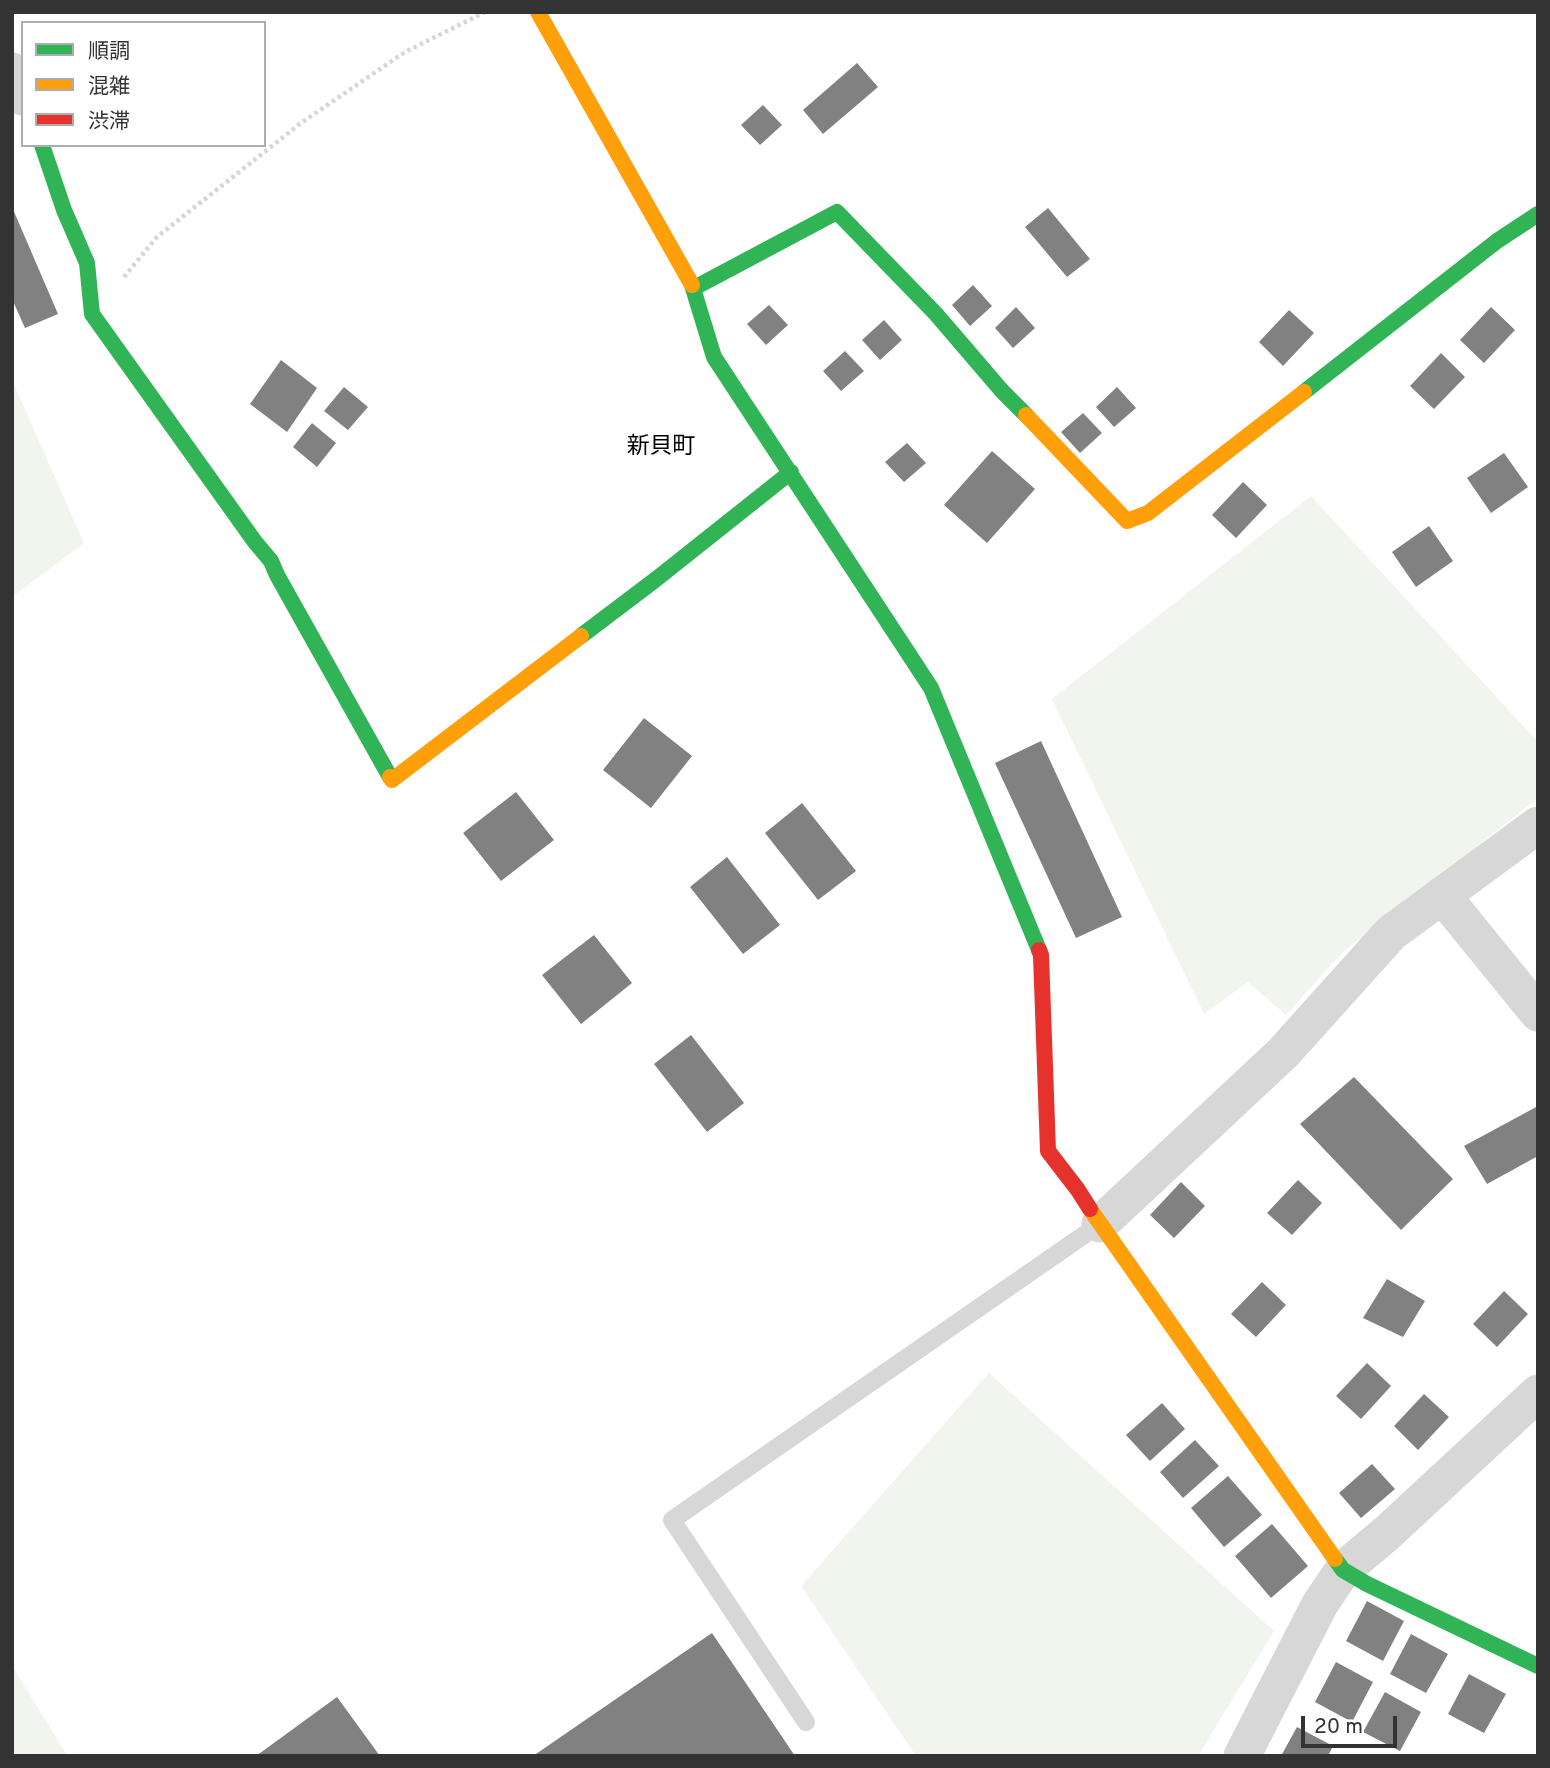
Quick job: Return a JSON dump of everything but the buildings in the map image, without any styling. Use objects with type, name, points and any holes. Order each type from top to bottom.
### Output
[{"type":"street","points":[[538,12],[694,288],[714,356],[931,688],[1041,955],[1048,1151],[1343,1570],[1538,1666]]},
{"type":"street","points":[[12,71],[21,92]]},
{"type":"street","points":[[43,147],[86,263],[92,314],[271,561],[392,780],[655,580],[790,472]]},
{"type":"street","points":[[694,288],[837,212],[936,314],[1002,391],[1127,521],[1148,513],[1497,241],[1538,214]]},
{"type":"street","points":[[1100,1224],[1283,1053],[1391,933],[1538,825]]},
{"type":"street","points":[[1442,895],[1538,1013]]},
{"type":"street","points":[[1242,1756],[1320,1604],[1343,1570],[1387,1533],[1538,1392]]},
{"type":"lane","points":[[806,1722],[672,1521],[1100,1224]]},
{"type":"path","points":[[92,314],[157,237],[301,123],[405,52],[485,12]]},
{"type":"shaded area","points":[[12,380],[84,543],[12,597]]},
{"type":"shaded area","points":[[1311,496],[1538,742],[1538,798],[1342,953],[1286,1015],[1248,982],[1204,1014],[1052,699]]},
{"type":"shaded area","points":[[989,1373],[1274,1631],[1198,1756],[916,1756],[801,1586]]},
{"type":"shaded area","points":[[12,1665],[67,1756],[12,1756]]},
{"type":"traffic: fast","points":[[43,147],[64,210],[87,263],[92,314],[271,561],[390,777]]},
{"type":"traffic: fast","points":[[694,288],[837,212],[936,314],[1026,415]]},
{"type":"traffic: fast","points":[[1304,392],[1497,241],[1538,214]]},
{"type":"traffic: fast","points":[[692,285],[714,357],[931,688],[1039,950]]},
{"type":"traffic: fast","points":[[581,636],[791,472]]},
{"type":"traffic: fast","points":[[1335,1559],[1343,1570],[1367,1584],[1538,1666]]},
{"type":"traffic: slow","points":[[538,12],[692,285]]},
{"type":"traffic: slow","points":[[1026,415],[1127,521],[1148,513],[1304,392]]},
{"type":"traffic: slow","points":[[390,777],[392,780],[581,636]]},
{"type":"traffic: slow","points":[[1090,1209],[1335,1559]]},
{"type":"traffic: jam","points":[[1039,950],[1048,1151],[1090,1209]]},
{"type":"district","name":"新貝町","points":[[661,448]]}]
